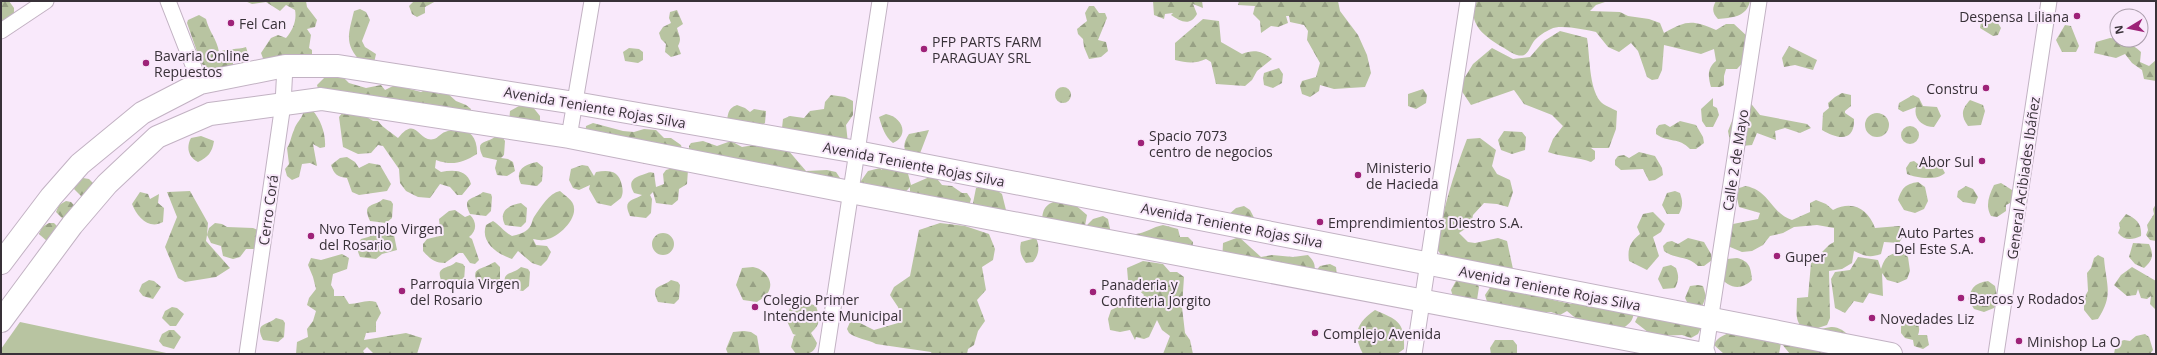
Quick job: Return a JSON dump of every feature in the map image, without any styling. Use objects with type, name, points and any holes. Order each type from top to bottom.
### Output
[{"type":"street","points":[[1,31],[46,1]]},
{"type":"street","points":[[168,1],[200,83]]},
{"type":"street","points":[[569,137],[592,1]]},
{"type":"street","points":[[826,354],[880,1]]},
{"type":"street","points":[[1414,354],[1468,1]]},
{"type":"street","name":"Calle 2 de Mayo","points":[[1704,354],[1760,1]]},
{"type":"street","name":"General Acibiades Ibáñez","points":[[1996,354],[2049,1]]},
{"type":"street","name":"Avenida Teniente Rojas Silva","points":[[1,263],[51,197],[96,149],[142,112],[200,83],[285,66],[338,66],[575,103],[857,152],[1427,263],[1710,320],[1891,354]]},
{"type":"street","name":"Cerro Corá","points":[[247,354],[284,104],[285,66]]},
{"type":"street","points":[[1,321],[82,213],[106,184],[157,137],[210,114],[321,99],[569,137],[850,192],[1704,354]]},
{"type":"green space","points":[[1,1],[9,1],[14,8],[14,22],[1,27]]},
{"type":"green space","points":[[245,1],[306,1],[307,7],[317,20],[315,27],[307,29],[311,35],[309,48],[312,50],[312,55],[264,61],[261,53],[271,38],[278,35],[286,38],[291,32],[295,21],[295,10],[286,5],[280,11],[266,2],[252,4]]},
{"type":"green space","points":[[414,1],[436,1],[425,7],[425,13],[417,17],[412,14],[409,6]]},
{"type":"green space","points":[[1153,1],[1202,1],[1203,8],[1193,4],[1197,14],[1188,22],[1185,22],[1171,15],[1173,13],[1165,14],[1164,19],[1154,15]]},
{"type":"green space","points":[[1239,1],[1338,1],[1340,11],[1358,35],[1367,55],[1371,73],[1365,87],[1334,89],[1320,85],[1319,91],[1310,97],[1302,94],[1300,86],[1302,81],[1316,77],[1320,63],[1307,40],[1308,31],[1304,25],[1290,22],[1289,16],[1286,16],[1288,23],[1278,27],[1271,26],[1261,33],[1260,21],[1253,14],[1255,6],[1238,5]]},
{"type":"green space","points":[[1477,1],[1608,1],[1596,5],[1590,11],[1620,12],[1628,16],[1649,19],[1660,23],[1664,33],[1678,26],[1690,23],[1701,24],[1716,30],[1726,24],[1734,24],[1748,37],[1745,60],[1737,69],[1726,69],[1724,85],[1720,87],[1711,87],[1709,73],[1711,67],[1716,61],[1714,49],[1701,54],[1664,45],[1662,70],[1658,79],[1652,80],[1647,77],[1638,51],[1631,43],[1619,52],[1608,47],[1596,32],[1560,27],[1551,29],[1537,38],[1526,54],[1521,56],[1510,52],[1491,40],[1480,29],[1474,17],[1474,9]]},
{"type":"green space","points":[[1716,1],[1750,1],[1746,10],[1738,16],[1718,19],[1713,10]]},
{"type":"green space","points":[[1089,6],[1094,6],[1099,13],[1105,13],[1107,18],[1098,40],[1106,42],[1108,51],[1101,57],[1089,59],[1084,47],[1083,39],[1078,34],[1077,29],[1087,21],[1085,13]]},
{"type":"green space","points":[[360,9],[366,12],[370,20],[362,41],[365,47],[376,54],[374,63],[362,63],[350,45],[349,33],[354,11]]},
{"type":"green space","points":[[677,10],[683,24],[677,28],[680,39],[678,46],[681,54],[671,57],[665,52],[666,44],[661,39],[659,33],[663,27],[671,23],[669,18],[670,12]]},
{"type":"green space","points":[[199,15],[206,19],[217,43],[219,52],[246,47],[249,57],[248,62],[242,64],[236,60],[233,62],[233,70],[209,71],[201,63],[187,23],[188,20]]},
{"type":"green space","points":[[1989,17],[1996,20],[2001,28],[1998,35],[1993,36],[1980,28],[1981,22]]},
{"type":"green space","points":[[1203,19],[1219,21],[1221,42],[1242,54],[1254,51],[1265,54],[1272,59],[1257,71],[1252,80],[1245,86],[1216,84],[1211,62],[1206,59],[1198,62],[1183,62],[1175,60],[1175,43]]},
{"type":"green space","points":[[2065,25],[2071,26],[2079,46],[2076,52],[2062,52],[2056,40]]},
{"type":"green space","points":[[1560,31],[1587,38],[1590,71],[1596,95],[1602,103],[1617,111],[1616,129],[1609,148],[1591,148],[1595,151],[1595,159],[1591,162],[1548,152],[1553,139],[1563,126],[1552,115],[1524,104],[1514,90],[1471,105],[1459,87],[1473,64],[1492,48],[1513,59],[1530,57],[1544,41]]},
{"type":"green space","points":[[2109,38],[2109,48],[2136,48],[2141,52],[2140,62],[2149,66],[2156,60],[2156,81],[2144,79],[2142,70],[2132,63],[2125,54],[2116,58],[2094,53],[2096,42]]},
{"type":"green space","points":[[1789,46],[1817,60],[1813,70],[1795,65],[1784,67],[1782,58]]},
{"type":"green space","points":[[629,48],[639,49],[643,52],[643,60],[638,63],[625,61],[623,52]]},
{"type":"green space","points":[[1279,68],[1283,74],[1282,83],[1273,88],[1264,85],[1264,73]]},
{"type":"green space","points":[[340,74],[349,83],[366,88],[381,85],[385,90],[395,85],[421,92],[427,89],[439,94],[446,92],[456,101],[471,109],[470,114],[320,96],[317,85],[327,75]]},
{"type":"green space","points":[[1060,87],[1066,87],[1071,92],[1069,101],[1066,103],[1060,103],[1055,98],[1055,92]]},
{"type":"green space","points":[[1423,89],[1427,95],[1426,103],[1416,109],[1408,106],[1408,94]]},
{"type":"green space","points":[[1842,93],[1851,95],[1851,106],[1845,111],[1845,113],[1854,119],[1854,127],[1852,132],[1848,135],[1839,137],[1822,130],[1823,113],[1829,108],[1828,103]]},
{"type":"green space","points":[[831,95],[845,97],[853,101],[853,115],[846,125],[848,143],[782,128],[783,119],[790,116],[804,118],[810,111],[824,109],[825,102]]},
{"type":"green space","points":[[1913,95],[1919,98],[1923,106],[1937,107],[1941,116],[1934,127],[1926,126],[1917,119],[1915,111],[1916,107],[1903,112],[1898,109],[1899,103]]},
{"type":"green space","points":[[1713,98],[1713,106],[1717,108],[1719,115],[1713,127],[1706,127],[1702,121],[1701,109]]},
{"type":"green space","points":[[1970,100],[1983,105],[1985,111],[1981,125],[1968,126],[1964,119],[1963,112],[1965,106]]},
{"type":"green space","points":[[1749,101],[1760,115],[1807,124],[1811,128],[1800,133],[1785,128],[1775,131],[1776,140],[1757,133],[1752,145],[1731,147],[1728,131],[1736,111]]},
{"type":"green space","points":[[737,105],[750,112],[754,109],[766,111],[765,123],[760,127],[727,121],[729,111]]},
{"type":"green space","points":[[519,106],[532,106],[540,116],[540,127],[509,122],[510,111]]},
{"type":"green space","points":[[304,110],[312,110],[318,118],[324,132],[325,147],[320,148],[313,144],[317,166],[310,163],[302,164],[299,177],[292,180],[287,176],[285,169],[289,164],[287,148],[295,127]]},
{"type":"green space","points":[[343,112],[362,114],[373,121],[378,121],[398,138],[404,131],[409,129],[414,129],[429,139],[434,139],[452,130],[459,129],[469,132],[475,141],[477,154],[467,160],[457,163],[447,163],[436,160],[435,168],[441,172],[455,171],[463,173],[469,179],[471,184],[462,195],[457,195],[450,187],[440,184],[430,198],[418,197],[406,191],[400,183],[399,169],[383,146],[378,145],[371,153],[358,154],[343,147],[339,117]]},
{"type":"green space","points":[[1877,113],[1885,117],[1889,125],[1885,133],[1877,137],[1869,133],[1865,125],[1869,117]]},
{"type":"green space","points":[[886,114],[892,116],[900,122],[902,127],[901,136],[893,143],[886,135],[879,117]]},
{"type":"green space","points":[[1680,121],[1696,125],[1703,137],[1704,143],[1696,149],[1690,149],[1678,141],[1660,137],[1656,134],[1656,129],[1659,125],[1665,124],[1670,127]]},
{"type":"green space","points":[[593,123],[623,131],[634,132],[644,129],[656,130],[664,138],[671,138],[681,145],[683,153],[654,164],[644,164],[635,155],[585,136],[586,126]]},
{"type":"green space","points":[[1906,126],[1914,126],[1919,131],[1917,142],[1914,144],[1906,144],[1901,139],[1901,131]]},
{"type":"green space","points":[[929,130],[919,156],[908,157],[904,146],[909,134]]},
{"type":"green space","points":[[1504,131],[1522,132],[1526,137],[1525,150],[1512,154],[1501,150],[1498,140]]},
{"type":"green space","points":[[201,136],[214,141],[209,154],[198,162],[190,155],[188,148],[191,138]]},
{"type":"green space","points":[[496,136],[503,138],[505,141],[504,155],[501,158],[508,159],[513,162],[515,171],[507,176],[497,175],[495,168],[497,160],[483,157],[481,151],[480,147],[483,143]]},
{"type":"green space","points":[[1480,138],[1496,150],[1492,166],[1497,174],[1510,180],[1513,192],[1508,207],[1484,203],[1473,215],[1471,225],[1459,233],[1468,242],[1475,243],[1498,238],[1507,241],[1513,269],[1497,277],[1442,256],[1436,248],[1449,193],[1467,139]]},
{"type":"green space","points":[[703,141],[717,146],[731,141],[742,147],[754,145],[788,150],[806,171],[827,170],[836,172],[840,178],[839,185],[761,187],[750,176],[689,151],[689,146],[691,143]]},
{"type":"green space","points":[[1639,152],[1655,156],[1662,168],[1663,175],[1655,180],[1649,181],[1643,169],[1621,170],[1615,165],[1615,160],[1618,156],[1624,155],[1629,158]]},
{"type":"green space","points":[[347,157],[355,162],[359,168],[369,163],[380,165],[391,184],[387,191],[359,195],[352,192],[347,178],[336,174],[331,165],[340,158]]},
{"type":"green space","points":[[1914,161],[1918,164],[1940,164],[1945,173],[1941,176],[1932,178],[1921,178],[1907,174],[1906,168],[1910,162]]},
{"type":"green space","points":[[537,162],[543,167],[542,181],[537,186],[521,184],[519,175],[522,168],[528,164]]},
{"type":"green space","points":[[582,165],[588,166],[594,176],[596,172],[601,171],[609,171],[616,174],[621,181],[621,198],[611,206],[597,203],[589,189],[590,185],[579,190],[573,188],[569,180],[571,169]]},
{"type":"green space","points":[[883,166],[907,170],[911,185],[934,175],[942,185],[952,186],[962,193],[967,193],[971,199],[969,206],[910,192],[910,187],[898,200],[856,188],[868,171],[880,168],[882,170]]},
{"type":"green space","points":[[676,167],[688,170],[687,184],[679,189],[678,200],[672,205],[656,203],[653,192],[650,195],[652,199],[651,213],[646,218],[630,216],[627,206],[628,203],[642,195],[634,193],[631,186],[633,179],[648,172],[654,173],[656,187],[664,184],[663,174],[666,170]]},
{"type":"green space","points":[[83,178],[89,179],[95,185],[82,197],[74,189],[77,182]]},
{"type":"green space","points":[[1918,182],[1925,187],[1928,201],[1924,209],[1915,213],[1904,210],[1898,200],[1901,192],[1907,185]]},
{"type":"green space","points":[[2001,183],[2012,190],[2015,194],[2012,202],[2006,205],[2006,211],[1997,217],[1991,216],[1988,208],[1989,197],[1994,185]]},
{"type":"green space","points":[[991,186],[1002,194],[1007,214],[972,208],[976,188]]},
{"type":"green space","points":[[1746,186],[1760,192],[1779,212],[1792,220],[1810,212],[1810,203],[1816,200],[1826,204],[1833,210],[1847,206],[1859,208],[1864,211],[1872,221],[1875,228],[1899,226],[1904,228],[1905,233],[1899,243],[1884,242],[1881,254],[1867,256],[1854,251],[1852,263],[1842,269],[1829,271],[1830,318],[1827,325],[1815,329],[1836,327],[1841,329],[1850,336],[1863,354],[1790,354],[1781,343],[1779,354],[1724,354],[1714,345],[1719,338],[1740,331],[1768,328],[1803,328],[1798,322],[1797,318],[1797,298],[1808,297],[1811,263],[1834,242],[1834,228],[1817,225],[1794,227],[1783,233],[1770,236],[1763,245],[1752,251],[1742,252],[1730,247],[1728,238],[1733,224],[1758,219],[1760,213],[1739,207],[1737,198],[1739,188]]},
{"type":"green space","points":[[1966,186],[1973,189],[1978,197],[1975,204],[1963,202],[1957,197],[1958,191]]},
{"type":"green space","points":[[190,191],[208,223],[206,241],[230,268],[216,277],[185,282],[178,278],[165,247],[177,217],[167,192]]},
{"type":"green space","points":[[560,191],[573,203],[574,213],[564,229],[554,237],[542,240],[533,239],[536,245],[547,246],[551,252],[547,260],[541,266],[532,263],[518,251],[512,259],[496,251],[491,246],[485,237],[486,225],[493,221],[512,236],[519,234],[530,227],[534,217],[552,194]]},
{"type":"green space","points":[[1675,191],[1680,193],[1682,201],[1681,209],[1679,214],[1667,214],[1662,205],[1667,193]]},
{"type":"green space","points":[[140,192],[148,194],[150,199],[159,194],[158,203],[164,208],[163,222],[153,224],[140,218],[132,204]]},
{"type":"green space","points":[[483,192],[491,194],[491,211],[486,216],[470,214],[467,204],[468,201]]},
{"type":"green space","points":[[383,199],[391,201],[393,204],[392,218],[386,223],[370,221],[367,211],[368,208]]},
{"type":"green space","points":[[1061,200],[1073,203],[1087,215],[1084,231],[1042,224],[1043,214],[1048,205]]},
{"type":"green space","points":[[66,201],[71,202],[77,208],[64,220],[56,212],[59,205]]},
{"type":"green space","points":[[521,203],[527,208],[526,222],[521,227],[505,225],[503,220],[504,212],[512,205]]},
{"type":"green space","points":[[2156,204],[2156,241],[2150,240],[2146,235],[2148,230],[2147,225],[2154,214],[2153,209]]},
{"type":"green space","points":[[1244,206],[1250,210],[1261,231],[1227,216],[1236,208]]},
{"type":"green space","points":[[455,210],[465,217],[470,215],[475,223],[474,232],[469,237],[472,239],[479,260],[475,264],[470,263],[463,253],[459,253],[445,263],[433,260],[423,251],[423,244],[427,239],[444,235],[440,229],[439,219],[449,211]]},
{"type":"green space","points":[[1653,212],[1665,224],[1661,232],[1653,237],[1659,256],[1647,270],[1629,261],[1629,249],[1634,239],[1640,234],[1637,227],[1643,214]]},
{"type":"green space","points":[[2126,214],[2138,222],[2141,228],[2141,236],[2126,239],[2118,233],[2120,228],[2119,223]]},
{"type":"green space","points":[[1103,216],[1108,219],[1110,229],[1108,233],[1086,226],[1093,219]]},
{"type":"green space","points":[[49,223],[54,223],[61,230],[48,242],[39,234],[42,227]]},
{"type":"green space","points":[[215,223],[222,224],[227,227],[253,228],[258,230],[257,249],[246,249],[240,257],[233,259],[223,256],[221,246],[211,243],[207,235],[209,228]]},
{"type":"green space","points":[[940,223],[965,226],[989,234],[995,249],[993,260],[982,267],[986,290],[977,300],[985,321],[978,331],[974,345],[968,349],[967,354],[932,354],[931,352],[876,344],[855,337],[849,333],[847,329],[850,322],[860,323],[874,330],[898,323],[901,318],[898,307],[890,295],[894,287],[910,276],[919,230]]},
{"type":"green space","points":[[1163,225],[1178,229],[1180,237],[1188,237],[1193,242],[1192,254],[1134,239],[1136,234]]},
{"type":"green space","points":[[393,230],[397,250],[382,254],[376,259],[360,257],[358,252],[358,244],[361,239]]},
{"type":"green space","points":[[663,233],[671,236],[674,244],[671,252],[663,255],[655,252],[652,244],[655,236]]},
{"type":"green space","points":[[1239,237],[1261,257],[1272,255],[1293,257],[1308,255],[1314,263],[1314,273],[1320,266],[1330,264],[1336,267],[1337,276],[1222,263],[1223,243]]},
{"type":"green space","points":[[1036,238],[1038,245],[1037,257],[1033,262],[1026,263],[1021,253],[1021,242]]},
{"type":"green space","points":[[1688,238],[1704,242],[1711,254],[1712,260],[1704,266],[1698,266],[1690,260],[1673,256],[1664,251],[1663,246],[1667,242],[1672,241],[1678,244]]},
{"type":"green space","points":[[2133,243],[2149,244],[2152,251],[2152,257],[2144,268],[2135,264],[2129,257]]},
{"type":"green space","points":[[1901,252],[1908,257],[1910,271],[1907,279],[1898,283],[1887,280],[1882,273],[1883,296],[1869,293],[1863,303],[1854,301],[1845,313],[1835,308],[1831,279],[1835,272],[1850,270],[1858,257],[1878,260],[1881,269],[1888,257]]},
{"type":"green space","points":[[342,254],[349,258],[347,269],[333,274],[331,285],[334,290],[334,296],[344,296],[349,304],[369,301],[376,302],[381,313],[376,322],[376,332],[366,333],[364,340],[406,333],[422,338],[417,354],[374,354],[367,347],[363,351],[365,354],[296,354],[297,342],[308,337],[307,329],[313,321],[316,311],[307,305],[309,298],[316,289],[308,265],[311,258],[321,260]]},
{"type":"green space","points":[[2098,255],[2104,258],[2108,289],[2106,303],[2103,310],[2098,319],[2092,320],[2084,310],[2084,298],[2088,291],[2087,273],[2091,268],[2094,258]]},
{"type":"green space","points":[[1737,258],[1749,265],[1752,280],[1743,286],[1734,287],[1726,283],[1718,276],[1727,259]]},
{"type":"green space","points":[[1143,261],[1163,264],[1170,272],[1177,272],[1184,277],[1182,307],[1185,333],[1190,340],[1193,354],[1163,354],[1170,336],[1162,330],[1157,320],[1149,337],[1144,339],[1136,337],[1135,340],[1130,330],[1120,332],[1110,330],[1108,319],[1111,310],[1124,304],[1140,302],[1144,295],[1128,280],[1127,268]]},
{"type":"green space","points":[[456,262],[463,264],[465,267],[464,281],[459,286],[443,284],[440,278],[441,271]]},
{"type":"green space","points":[[495,262],[500,267],[500,281],[494,286],[478,284],[475,275],[477,271]]},
{"type":"green space","points":[[1671,265],[1676,268],[1678,276],[1677,283],[1675,288],[1663,289],[1658,279],[1663,267]]},
{"type":"green space","points":[[521,267],[528,269],[530,272],[529,286],[523,291],[508,289],[505,283],[506,276]]},
{"type":"green space","points":[[753,267],[762,270],[770,281],[767,294],[757,302],[743,300],[736,285],[742,268]]},
{"type":"green space","points":[[2132,267],[2156,281],[2156,310],[2150,304],[2151,296],[2147,299],[2141,298],[2138,289],[2136,295],[2127,296],[2114,285],[2121,275]]},
{"type":"green space","points":[[149,280],[154,281],[161,287],[153,299],[143,296],[139,291],[142,284]]},
{"type":"green space","points":[[671,280],[678,282],[680,285],[679,299],[674,304],[658,302],[655,292],[656,289]]},
{"type":"green space","points":[[1456,281],[1475,282],[1479,287],[1477,300],[1454,300],[1451,290]]},
{"type":"green space","points":[[1988,281],[1995,286],[1998,300],[1994,308],[1984,312],[1974,309],[1968,299],[1971,291],[1977,284]]},
{"type":"green space","points":[[1491,286],[1571,304],[1576,301],[1634,309],[1633,318],[1623,328],[1614,325],[1585,326],[1567,311],[1560,315],[1551,312],[1522,312],[1511,305],[1498,309],[1488,305],[1485,295]]},
{"type":"green space","points":[[1690,286],[1703,286],[1706,296],[1702,307],[1690,308],[1685,298]]},
{"type":"green space","points":[[804,301],[816,306],[819,321],[817,327],[811,333],[817,343],[812,352],[807,354],[796,354],[791,347],[794,336],[796,335],[793,334],[786,319],[792,302]]},
{"type":"green space","points":[[172,307],[177,308],[184,314],[176,326],[170,326],[162,318],[165,311]]},
{"type":"green space","points":[[1375,310],[1395,320],[1401,327],[1404,340],[1404,349],[1397,354],[1363,354],[1358,340],[1358,329],[1364,319]]},
{"type":"green space","points":[[1639,314],[1702,326],[1698,334],[1691,338],[1682,335],[1653,336],[1635,322]]},
{"type":"green space","points":[[1912,317],[1918,325],[1918,335],[1927,335],[1929,345],[1923,349],[1914,346],[1913,340],[1905,338],[1901,333],[1901,318]]},
{"type":"green space","points":[[276,318],[283,320],[285,323],[284,337],[278,342],[263,340],[260,330],[261,327]]},
{"type":"green space","points":[[20,322],[171,354],[1,354],[1,349]]},
{"type":"green space","points":[[169,330],[174,330],[181,337],[174,349],[163,346],[159,341],[162,334]]},
{"type":"green space","points":[[733,332],[751,332],[757,336],[760,354],[728,354],[726,349]]},
{"type":"green space","points":[[2145,334],[2149,337],[2153,350],[2150,354],[2114,354],[2116,343],[2124,340],[2130,341],[2136,336]]},
{"type":"green space","points":[[1495,340],[1513,340],[1517,345],[1517,354],[1491,354],[1490,348]]},
{"type":"place","name":"Despensa Liliana","points":[[2077,16]]},
{"type":"place","name":"Fel Can","points":[[231,23]]},
{"type":"place","name":"PFP PARTS FARM PARAGUAY SRL","points":[[924,49]]},
{"type":"place","name":"Bavaria Online Repuestos","points":[[146,63]]},
{"type":"place","name":"Constru","points":[[1986,88]]},
{"type":"place","name":"Spacio 7073 centro de negocios","points":[[1141,143]]},
{"type":"place","name":"Abor Sul","points":[[1982,161]]},
{"type":"place","name":"Ministerio de Hacieda","points":[[1358,175]]},
{"type":"place","name":"Emprendimientos Diestro S.A.","points":[[1320,222]]},
{"type":"place","name":"Nvo Templo Virgen del Rosario","points":[[311,236]]},
{"type":"place","name":"Auto Partes Del Este S.A.","points":[[1982,240]]},
{"type":"place","name":"Guper","points":[[1777,256]]},
{"type":"place","name":"Parroquia Virgen del Rosario","points":[[402,291]]},
{"type":"place","name":"Panaderia y Confiteria Jorgito","points":[[1093,292]]},
{"type":"place","name":"Barcos y Rodados","points":[[1961,298]]},
{"type":"place","name":"Colegio Primer Intendente Municipal","points":[[755,307]]},
{"type":"place","name":"Novedades Liz","points":[[1872,318]]},
{"type":"place","name":"Complejo Avenida","points":[[1315,333]]},
{"type":"place","name":"Minishop La O","points":[[2019,341]]}]
